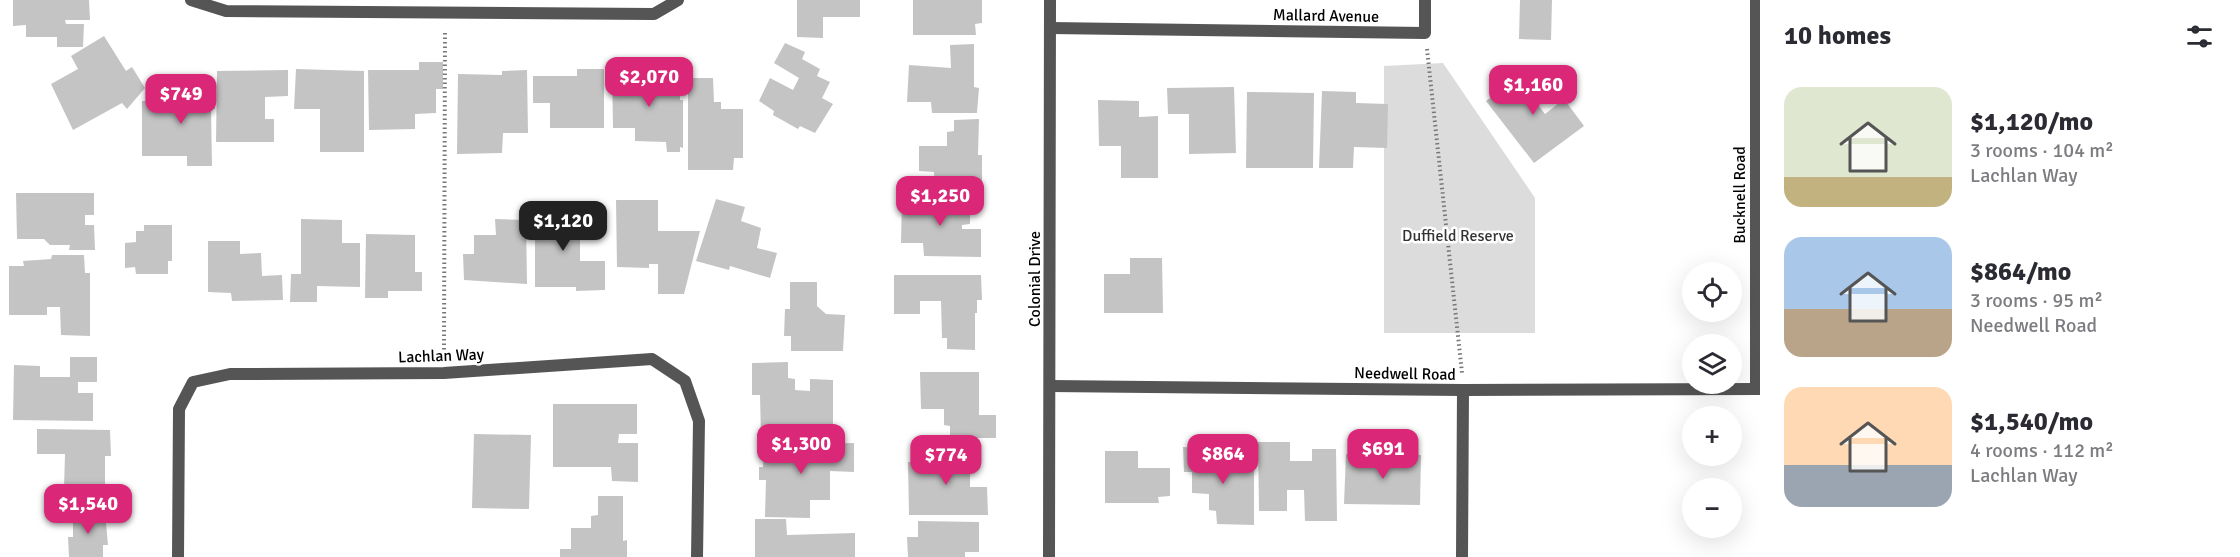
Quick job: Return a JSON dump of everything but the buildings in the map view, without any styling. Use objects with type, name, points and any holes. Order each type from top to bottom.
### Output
[{"type":"street","points":[[191,0],[226,10],[654,14],[678,0]]},
{"type":"street","name":"Colonial Drive","points":[[1049,557],[1050,0]]},
{"type":"street","points":[[1425,0],[1425,33]]},
{"type":"street","name":"Bucknell Road","points":[[1756,0],[1758,34],[1758,389]]},
{"type":"street","name":"Mallard Avenue","points":[[1050,28],[1425,33]]},
{"type":"street","name":"Lachlan Way","points":[[178,557],[179,409],[193,382],[230,374],[444,373],[652,359],[685,381],[699,421],[697,557]]},
{"type":"street","name":"Needwell Road","points":[[1050,387],[1464,390],[1758,389]]},
{"type":"street","points":[[1462,557],[1464,390]]},
{"type":"path","points":[[444,373],[446,13]]},
{"type":"path","points":[[1425,33],[1464,390]]},
{"type":"green space","name":"Duffield Reserve","points":[[1443,63],[1535,198],[1535,333],[1384,333],[1384,66]]}]
